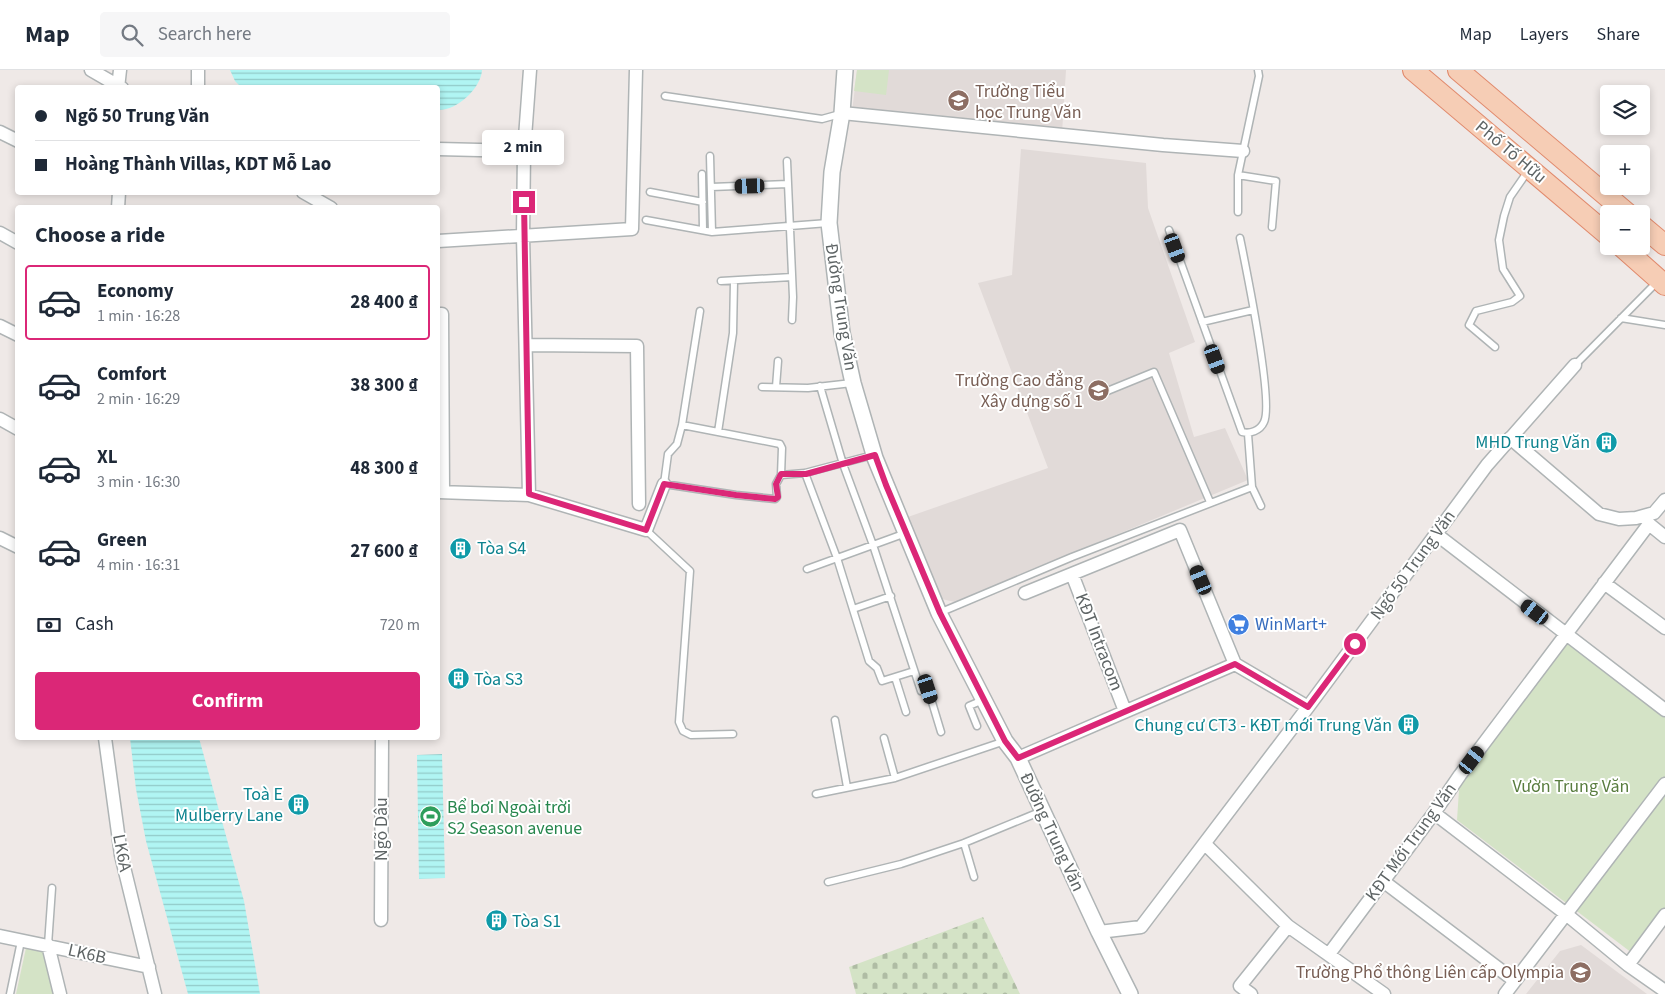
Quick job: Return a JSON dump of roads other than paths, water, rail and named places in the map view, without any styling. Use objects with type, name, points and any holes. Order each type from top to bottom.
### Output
[{"type":"main road","name":"Phố Tố Hữu","points":[[1413,70],[1600,228]]},
{"type":"main road","name":"Phố Tố Hữu","points":[[1458,70],[1617,205]]},
{"type":"main road","points":[[1650,232],[1665,245]]},
{"type":"main road","points":[[1631,255],[1662,282]]},
{"type":"street","points":[[91,70],[117,85]]},
{"type":"street","points":[[120,70],[120,85]]},
{"type":"street","points":[[198,70],[198,85]]},
{"type":"street","points":[[529,494],[523,236],[524,151],[530,70]]},
{"type":"street","points":[[440,241],[632,229],[636,70]]},
{"type":"street","name":"Đường Trung Văn","points":[[845,70],[842,113],[832,172],[829,223],[842,333],[853,382],[875,455],[940,613],[1005,741],[1018,758],[1098,932],[1130,994]]},
{"type":"street","points":[[842,113],[1163,145],[1243,150]]},
{"type":"street","points":[[0,132],[15,140]]},
{"type":"street","points":[[440,148],[524,151]]},
{"type":"street","points":[[308,195],[327,205]]},
{"type":"street","points":[[0,234],[15,242]]},
{"type":"street","points":[[440,314],[442,314],[440,492],[529,494],[646,530],[664,484]]},
{"type":"street","points":[[0,326],[15,334]]},
{"type":"street","points":[[526,345],[637,346],[639,504]]},
{"type":"street","name":"Ngõ 50 Trung Văn","points":[[1098,932],[1141,927],[1308,707],[1486,465],[1574,366]]},
{"type":"street","points":[[0,419],[15,427]]},
{"type":"street","points":[[1510,438],[1599,514],[1618,519],[1636,518],[1654,513],[1665,500]]},
{"type":"street","name":"KĐT Mới Trung Văn","points":[[1329,954],[1460,775],[1649,524],[1665,537]]},
{"type":"street","name":"KĐT Intracom","points":[[1018,758],[1235,664],[1180,530],[1025,593]]},
{"type":"street","points":[[1436,534],[1566,636],[1665,710]]},
{"type":"street","points":[[0,538],[15,546]]},
{"type":"street","name":"KĐT Intracom","points":[[1072,574],[1125,711]]},
{"type":"street","points":[[1604,583],[1665,628]]},
{"type":"street","points":[[1235,664],[1308,707]]},
{"type":"street","name":"LK6A","points":[[105,740],[121,855],[149,968]]},
{"type":"street","name":"Ngõ Dâu","points":[[380,920],[382,740]]},
{"type":"street","points":[[1505,994],[1665,784]]},
{"type":"street","points":[[1434,813],[1566,914],[1628,965],[1665,990]]},
{"type":"street","points":[[1205,844],[1288,926],[1384,994]]},
{"type":"street","points":[[1383,881],[1515,981]]},
{"type":"street","points":[[1628,965],[1665,915]]},
{"type":"street","points":[[1251,994],[1240,986],[1288,926]]},
{"type":"street","points":[[0,936],[48,945]]},
{"type":"street","name":"LK6B","points":[[60,994],[48,945],[149,968]]},
{"type":"street","points":[[149,968],[155,994]]},
{"type":"lane","points":[[1238,212],[1238,175],[1259,76],[1258,70]]},
{"type":"lane","points":[[665,96],[822,119],[842,113]]},
{"type":"lane","points":[[710,156],[712,232]]},
{"type":"lane","points":[[787,161],[792,320]]},
{"type":"lane","points":[[1494,347],[1469,325],[1476,311],[1512,302],[1520,296],[1503,269],[1499,240],[1510,197],[1530,168]]},
{"type":"lane","points":[[702,174],[703,230]]},
{"type":"lane","points":[[1238,175],[1276,181],[1272,227]]},
{"type":"lane","points":[[711,188],[788,184]]},
{"type":"lane","points":[[650,192],[702,202]]},
{"type":"lane","points":[[646,220],[712,232],[829,223]]},
{"type":"lane","points":[[1168,230],[1242,432],[1248,434],[1255,432],[1264,422],[1266,406],[1264,379],[1240,238]]},
{"type":"lane","points":[[721,281],[792,277]]},
{"type":"lane","points":[[718,432],[734,333],[734,281]]},
{"type":"lane","points":[[1574,366],[1621,318],[1662,282]]},
{"type":"lane","points":[[1202,322],[1253,310]]},
{"type":"lane","points":[[682,425],[780,444],[782,448],[781,474],[776,484],[778,497],[773,499],[664,484],[668,454],[677,444],[682,425],[700,311]]},
{"type":"lane","points":[[1621,318],[1665,325]]},
{"type":"lane","points":[[776,387],[778,361]]},
{"type":"lane","points":[[1100,394],[1154,372],[1210,502]]},
{"type":"lane","points":[[762,387],[820,386],[853,382]]},
{"type":"lane","points":[[820,386],[843,464],[873,545],[921,691],[928,689],[942,732]]},
{"type":"lane","points":[[1248,434],[1252,487],[1261,506]]},
{"type":"lane","points":[[781,474],[806,474],[875,455]]},
{"type":"lane","points":[[806,474],[837,558],[869,661],[877,668],[882,681],[914,671]]},
{"type":"lane","points":[[940,613],[1072,557],[1252,487]]},
{"type":"lane","points":[[646,530],[690,571],[679,722],[683,731],[691,735],[733,734]]},
{"type":"lane","points":[[807,569],[906,533]]},
{"type":"lane","points":[[853,609],[890,596]]},
{"type":"lane","points":[[895,677],[906,712]]},
{"type":"lane","points":[[977,726],[968,706],[983,700]]},
{"type":"lane","points":[[835,720],[847,787]]},
{"type":"lane","points":[[884,738],[894,778]]},
{"type":"lane","points":[[816,794],[894,778],[1005,741]]},
{"type":"lane","points":[[828,882],[901,864],[964,843],[1043,810]]},
{"type":"lane","points":[[964,843],[974,877]]},
{"type":"lane","points":[[48,945],[52,888]]},
{"type":"lane","points":[[10,994],[21,941]]},
{"type":"water","points":[[230,70],[482,70],[477,84],[466,98],[452,107],[440,110],[440,85],[239,85]]},
{"type":"water","points":[[130,740],[200,740],[244,901],[260,994],[188,994],[146,841],[136,789]]},
{"type":"water","name":"Bể bơi Ngoài trời S2 Season avenue","points":[[442,754],[445,878],[419,879],[417,755]]},
{"type":"place","name":"Trường Tiểu học Trung Văn","points":[[959,101]]},
{"type":"place","name":"Trường Cao đẳng Xây dựng số 1","points":[[1099,390]]},
{"type":"place","name":"MHD Trung Văn","points":[[1606,442]]},
{"type":"place","name":"Tòa S4","points":[[461,548]]},
{"type":"place","name":"WinMart+","points":[[1239,624]]},
{"type":"place","name":"Tòa S3","points":[[458,679]]},
{"type":"place","name":"Chung cư CT3 - KĐT mới Trung Văn","points":[[1408,725]]},
{"type":"place","name":"Toà E Mulberry Lane","points":[[299,804]]},
{"type":"place","name":"Bể bơi Ngoài trời S2 Season avenue","points":[[431,817]]},
{"type":"place","name":"Tòa S1","points":[[496,921]]},
{"type":"place","name":"Trường Phổ thông Liên cấp Olympia","points":[[1580,972]]},
{"type":"park label","name":"Vườn Trung Văn","points":[[1571,786]]}]
